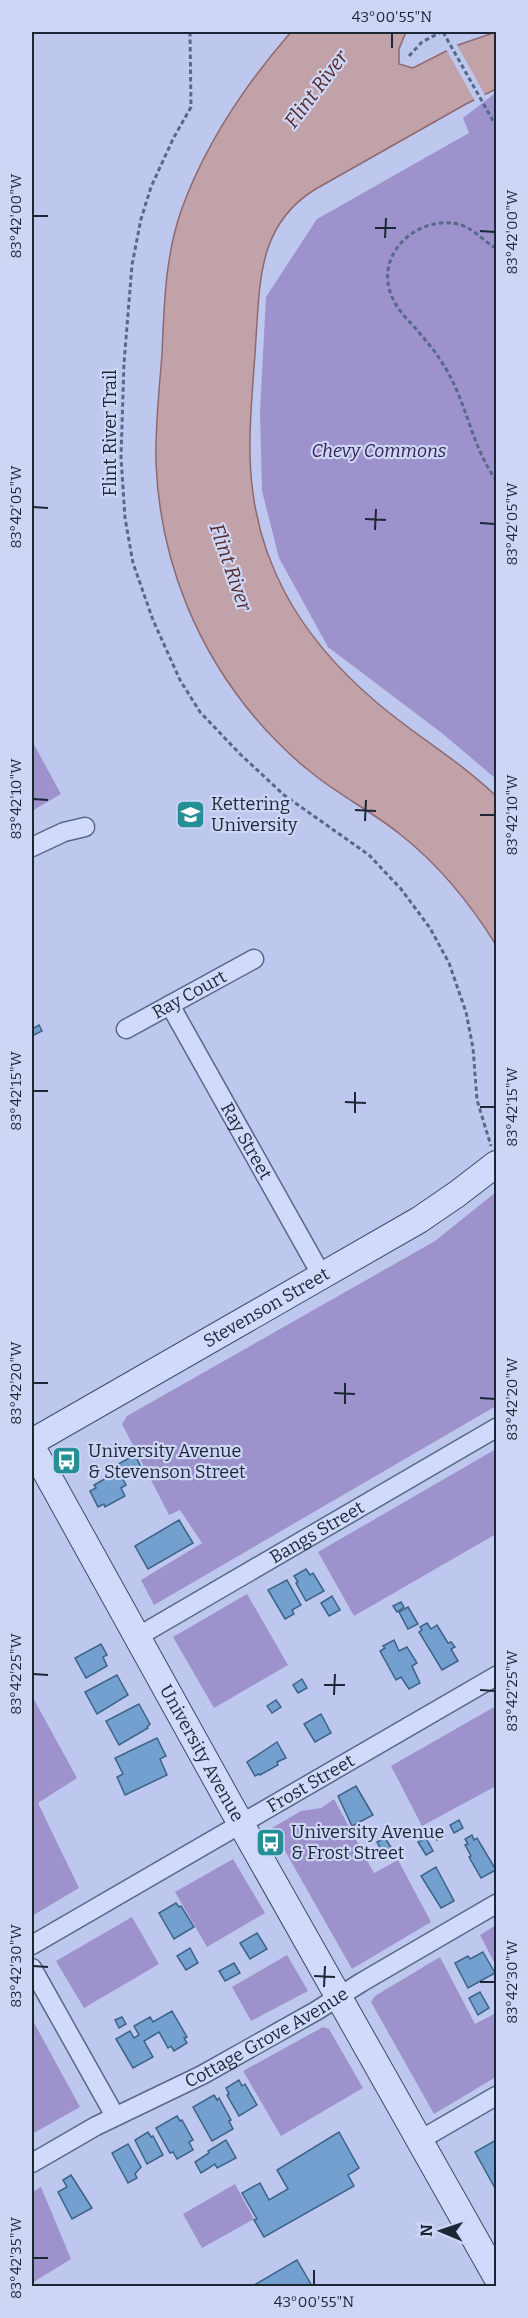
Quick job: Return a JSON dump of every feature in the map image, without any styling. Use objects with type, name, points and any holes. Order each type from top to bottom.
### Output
[{"type":"street","points":[[32,847],[64,832],[85,827]]},
{"type":"street","name":"Ray Court","points":[[126,1029],[254,959]]},
{"type":"street","name":"Ray Street","points":[[170,1005],[322,1276]]},
{"type":"street","name":"Stevenson Street","points":[[32,1444],[419,1220],[458,1194],[495,1157]]},
{"type":"street","name":"Bangs Street","points":[[137,1637],[496,1428]]},
{"type":"street","name":"University Avenue","points":[[32,1444],[241,1824],[496,2276]]},
{"type":"street","name":"Frost Street","points":[[32,1945],[496,1676]]},
{"type":"street","name":"Cottage Grove Avenue","points":[[32,2163],[115,2116],[202,2075],[496,1904]]},
{"type":"street","points":[[32,1968],[115,2116]]},
{"type":"street","points":[[420,2140],[496,2096]]},
{"type":"path","name":"Flint River Trail","points":[[190,32],[192,105],[172,140],[152,187],[141,219],[132,265],[124,363],[121,457],[125,518],[134,563],[153,620],[181,683],[200,712],[290,800],[369,855],[401,889],[430,928],[449,963],[464,1006],[472,1036],[477,1100],[495,1157]]},
{"type":"path","points":[[409,56],[422,42],[442,32],[496,126]]},
{"type":"path","points":[[496,248],[463,226],[449,223],[430,224],[415,230],[403,239],[393,256],[388,274],[392,297],[399,309],[433,349],[450,376],[478,448],[496,480]]},
{"type":"green space","name":"Chevy Commons","points":[[494,94],[496,95],[496,779],[443,734],[328,647],[279,558],[262,491],[260,411],[266,297],[317,219],[469,133],[463,118]]},
{"type":"green space","points":[[32,741],[61,794],[32,811]]},
{"type":"green space","points":[[496,1192],[496,1406],[154,1605],[141,1580],[202,1543],[180,1510],[169,1515],[122,1424],[127,1416],[435,1241]]},
{"type":"green space","points":[[496,1449],[496,1534],[354,1616],[318,1552]]},
{"type":"green space","points":[[247,1594],[288,1665],[214,1708],[173,1637]]},
{"type":"green space","points":[[32,1696],[77,1778],[38,1803],[79,1888],[32,1916]]},
{"type":"green space","points":[[496,1706],[496,1786],[422,1826],[391,1766]]},
{"type":"green space","points":[[334,1799],[374,1873],[398,1860],[431,1922],[352,1969],[272,1828],[301,1811],[321,1808]]},
{"type":"green space","points":[[233,1859],[265,1913],[207,1947],[175,1892]]},
{"type":"green space","points":[[132,1917],[159,1964],[84,2008],[56,1961]]},
{"type":"green space","points":[[496,1925],[496,1966],[480,1935]]},
{"type":"green space","points":[[287,1955],[308,1991],[251,2021],[232,1987]]},
{"type":"green space","points":[[440,1957],[475,2024],[496,2013],[496,2077],[434,2114],[371,2002],[375,1996]]},
{"type":"green space","points":[[32,2019],[80,2107],[32,2134]]},
{"type":"green space","points":[[323,2027],[329,2029],[363,2088],[281,2136],[243,2071]]},
{"type":"green space","points":[[235,2184],[254,2219],[202,2248],[183,2214]]},
{"type":"green space","points":[[41,2187],[71,2259],[32,2283],[32,2192]]},
{"type":"water","name":"Flint River","points":[[291,32],[406,32],[399,49],[399,64],[413,68],[458,45],[496,32],[496,89],[314,190],[296,204],[282,220],[266,255],[259,295],[250,455],[253,492],[260,528],[270,561],[303,622],[324,650],[375,701],[496,796],[496,945],[476,914],[429,859],[390,827],[299,763],[265,729],[241,700],[220,670],[202,638],[187,605],[165,536],[159,500],[156,436],[166,282],[176,228],[191,186],[214,139],[242,94]]},
{"type":"pier","points":[[456,43],[486,97],[476,103],[446,49]]},
{"type":"building","points":[[39,1025],[42,1031],[32,1036],[32,1029]]},
{"type":"building","points":[[135,1455],[142,1469],[126,1477],[118,1464]]},
{"type":"building","points":[[113,1474],[115,1477],[120,1474],[126,1485],[121,1488],[125,1496],[105,1507],[104,1504],[98,1507],[90,1491],[96,1488],[94,1485]]},
{"type":"building","points":[[179,1520],[193,1543],[148,1569],[135,1546]]},
{"type":"building","points":[[306,1569],[310,1575],[313,1573],[324,1591],[306,1601],[294,1576]]},
{"type":"building","points":[[287,1580],[301,1605],[292,1610],[294,1614],[285,1619],[268,1590]]},
{"type":"building","points":[[332,1596],[340,1610],[329,1616],[321,1603]]},
{"type":"building","points":[[401,1602],[404,1607],[397,1612],[393,1606]]},
{"type":"building","points":[[408,1607],[418,1624],[408,1629],[399,1612]]},
{"type":"building","points":[[427,1623],[431,1629],[437,1625],[448,1643],[451,1642],[455,1647],[451,1649],[458,1661],[442,1670],[419,1632],[422,1630],[420,1627]]},
{"type":"building","points":[[394,1640],[399,1651],[407,1647],[417,1663],[412,1666],[420,1683],[409,1689],[401,1677],[396,1680],[380,1651],[385,1648],[383,1646]]},
{"type":"building","points":[[101,1644],[107,1655],[103,1657],[107,1666],[86,1678],[75,1658]]},
{"type":"building","points":[[117,1675],[128,1695],[97,1714],[85,1692]]},
{"type":"building","points":[[302,1679],[307,1688],[298,1693],[293,1685]]},
{"type":"building","points":[[276,1700],[281,1707],[272,1713],[267,1706]]},
{"type":"building","points":[[139,1704],[150,1724],[148,1728],[119,1745],[106,1721]]},
{"type":"building","points":[[321,1714],[331,1733],[315,1742],[304,1724]]},
{"type":"building","points":[[157,1738],[166,1756],[160,1759],[167,1775],[125,1795],[117,1777],[123,1774],[115,1758]]},
{"type":"building","points":[[277,1742],[286,1758],[277,1762],[278,1765],[255,1776],[247,1762]]},
{"type":"building","points":[[356,1786],[373,1815],[352,1826],[338,1796]]},
{"type":"building","points":[[459,1820],[463,1828],[454,1833],[450,1825]]},
{"type":"building","points":[[441,1829],[445,1836],[437,1840],[433,1834]]},
{"type":"building","points":[[472,1835],[474,1840],[477,1838],[496,1870],[481,1878],[465,1845],[468,1844],[465,1839]]},
{"type":"building","points":[[385,1838],[394,1852],[385,1857],[377,1842]]},
{"type":"building","points":[[426,1838],[433,1851],[426,1855],[418,1842]]},
{"type":"building","points":[[436,1867],[454,1901],[441,1908],[421,1876]]},
{"type":"building","points":[[176,1903],[179,1907],[181,1906],[194,1927],[174,1939],[159,1913]]},
{"type":"building","points":[[257,1933],[267,1949],[250,1959],[240,1943]]},
{"type":"building","points":[[190,1948],[198,1963],[186,1970],[177,1956]]},
{"type":"building","points":[[483,1952],[495,1973],[468,1988],[455,1963]]},
{"type":"building","points":[[234,1963],[240,1973],[225,1981],[219,1971]]},
{"type":"building","points":[[480,1992],[489,2008],[478,2015],[469,1998]]},
{"type":"building","points":[[172,2011],[187,2037],[184,2038],[187,2043],[174,2051],[171,2046],[168,2048],[159,2032],[144,2041],[153,2057],[133,2068],[116,2039],[130,2031],[134,2038],[139,2035],[134,2026],[150,2017],[153,2022]]},
{"type":"building","points":[[122,2017],[126,2024],[119,2028],[115,2020]]},
{"type":"building","points":[[239,2080],[242,2086],[245,2084],[257,2105],[239,2116],[227,2095],[229,2094],[226,2088]]},
{"type":"building","points":[[214,2095],[217,2100],[219,2098],[231,2120],[229,2121],[233,2129],[212,2141],[193,2107]]},
{"type":"building","points":[[177,2116],[180,2121],[182,2120],[193,2140],[189,2142],[193,2150],[177,2159],[173,2152],[170,2153],[156,2128]]},
{"type":"building","points":[[148,2132],[151,2137],[153,2136],[163,2155],[147,2164],[135,2140]]},
{"type":"building","points":[[339,2132],[359,2168],[348,2175],[354,2186],[264,2237],[242,2193],[260,2183],[269,2200],[288,2189],[277,2170]]},
{"type":"building","points":[[226,2140],[236,2158],[217,2168],[215,2164],[201,2173],[195,2162]]},
{"type":"building","points":[[496,2140],[496,2190],[475,2152]]},
{"type":"building","points":[[128,2144],[141,2167],[135,2174],[137,2178],[128,2183],[112,2153]]},
{"type":"building","points":[[71,2175],[92,2208],[72,2219],[58,2192],[67,2187],[63,2180]]},
{"type":"building","points":[[297,2260],[312,2286],[254,2285]]},
{"type":"place","name":"Kettering University","points":[[190,814]]},
{"type":"place","name":"University Avenue & Stevenson Street","points":[[67,1461]]},
{"type":"place","name":"University Avenue & Frost Street","points":[[270,1842]]}]
